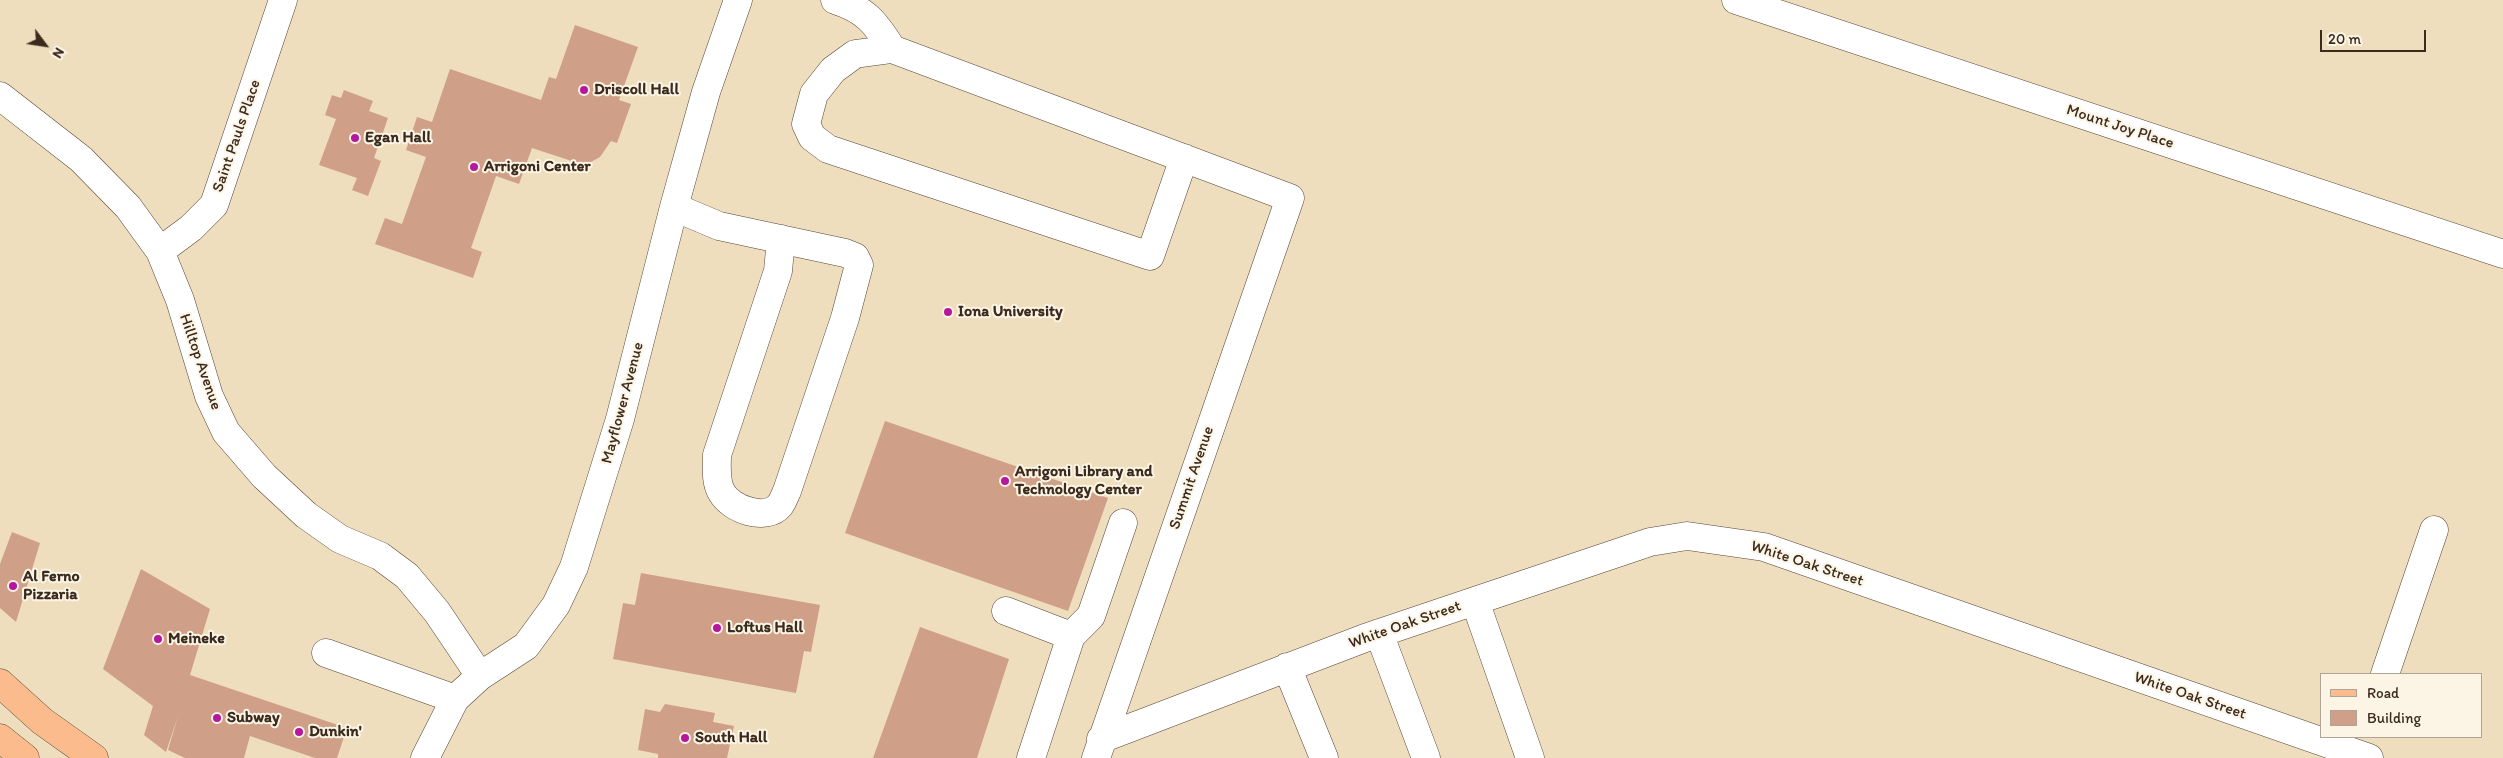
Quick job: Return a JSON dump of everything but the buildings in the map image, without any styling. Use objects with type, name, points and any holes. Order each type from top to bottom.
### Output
[{"type":"main road","points":[[0,683],[42,721],[94,758]]},
{"type":"main road","points":[[0,738],[25,758]]},
{"type":"street","name":"Saint Pauls Place","points":[[160,251],[191,228],[214,205],[283,0]]},
{"type":"street","name":"Mayflower Avenue","points":[[425,758],[455,699],[480,676],[526,646],[556,605],[574,568],[620,419],[674,207],[706,92],[738,0]]},
{"type":"street","points":[[835,0],[855,7],[876,22],[892,49]]},
{"type":"street","name":"Mount Joy Place","points":[[1736,0],[2503,254]]},
{"type":"street","points":[[892,49],[1184,158],[1150,256],[828,149],[812,137],[806,124],[814,94],[833,70],[855,54],[892,49]]},
{"type":"street","name":"Hilltop Avenue","points":[[0,96],[81,159],[128,208],[160,251],[180,300],[208,396],[226,432],[264,476],[306,515],[340,539],[380,556],[408,576],[438,612],[480,676]]},
{"type":"street","name":"Summit Avenue","points":[[1098,749],[1290,198],[1184,158]]},
{"type":"street","points":[[674,207],[718,226],[781,239],[846,253],[855,258],[859,265],[845,318],[780,506],[770,511],[756,512],[741,509],[731,503],[722,493],[717,478],[717,455],[778,271],[781,239]]},
{"type":"street","points":[[1031,758],[1071,636],[1091,616],[1123,524]]},
{"type":"street","points":[[2385,673],[2434,530]]},
{"type":"street","name":"White Oak Street","points":[[1098,749],[1288,667],[1379,633],[1650,542],[1687,536],[1764,547],[2320,735]]},
{"type":"street","points":[[1475,601],[1530,758]]},
{"type":"street","points":[[1006,612],[1071,636]]},
{"type":"street","points":[[1379,633],[1426,758]]},
{"type":"street","points":[[326,653],[455,699]]},
{"type":"street","points":[[1288,667],[1324,758]]},
{"type":"street","name":"White Oak Street","points":[[2329,738],[2364,750]]},
{"type":"place","name":"Driscoll Hall","points":[[584,90]]},
{"type":"place","name":"Egan Hall","points":[[355,138]]},
{"type":"place","name":"Arrigoni Center","points":[[474,167]]},
{"type":"place","name":"Iona University","points":[[948,312]]},
{"type":"place","name":"Arrigoni Library and Technology Center","points":[[1005,481]]},
{"type":"place","name":"Al Ferno Pizzaria","points":[[13,586]]},
{"type":"place","name":"Loftus Hall","points":[[717,628]]},
{"type":"place","name":"Meineke","points":[[158,639]]},
{"type":"place","name":"Subway","points":[[217,718]]},
{"type":"place","name":"Dunkin'","points":[[299,732]]},
{"type":"place","name":"South Hall","points":[[685,738]]}]
